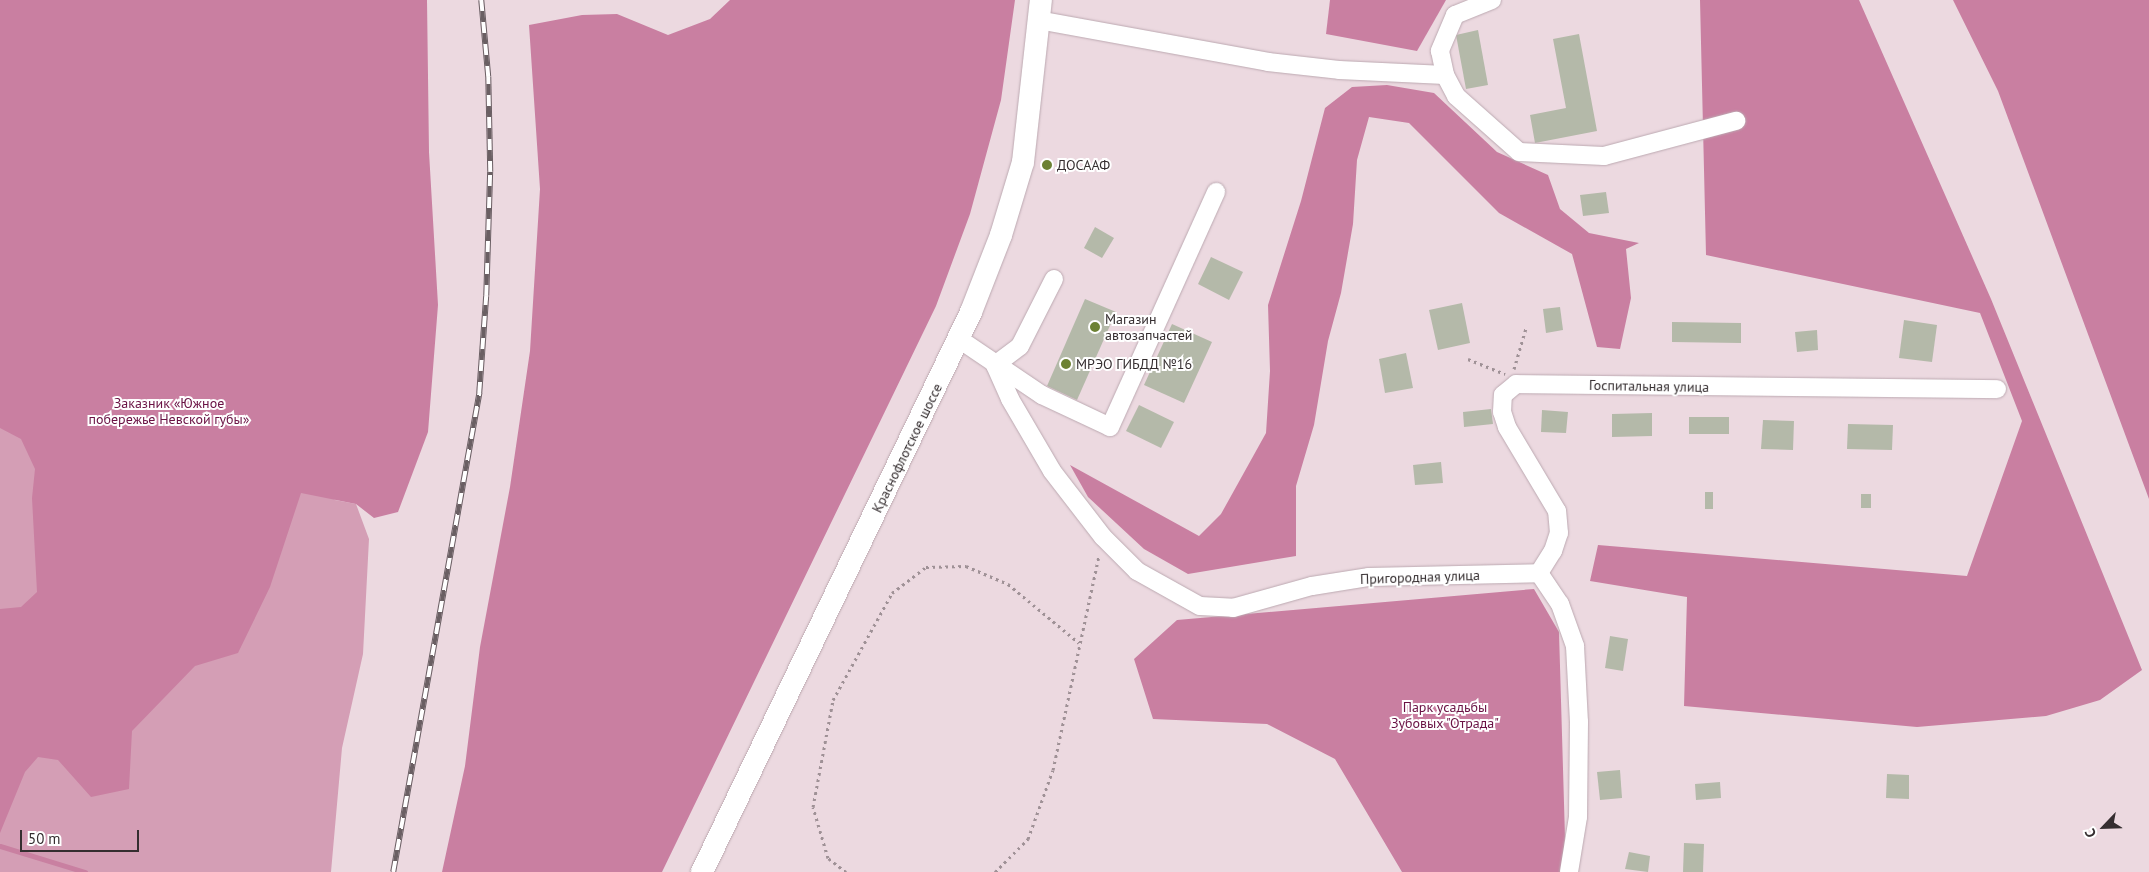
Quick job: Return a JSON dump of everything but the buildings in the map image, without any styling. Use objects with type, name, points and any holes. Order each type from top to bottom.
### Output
[{"type":"main road","name":"Краснофлотское шоссе","points":[[702,872],[959,339],[1001,235],[1023,162],[1040,10]]},
{"type":"street","points":[[1492,0],[1455,15],[1440,51],[1445,75],[1456,96],[1519,152],[1604,156],[1736,121]]},
{"type":"street","points":[[1040,10],[1268,62],[1339,70],[1445,75]]},
{"type":"street","points":[[959,339],[995,365],[1042,394],[1110,427],[1216,192]]},
{"type":"street","points":[[995,365],[1020,346],[1054,279]]},
{"type":"street","name":"Пригородная улица","points":[[995,365],[1010,399],[1052,471],[1103,537],[1137,571],[1200,606],[1233,608],[1312,586],[1369,577],[1539,573]]},
{"type":"street","name":"Госпитальная улица","points":[[1539,573],[1553,551],[1559,533],[1556,511],[1507,427],[1502,412],[1503,394],[1516,384],[1997,389]]},
{"type":"street","points":[[1539,573],[1560,604],[1575,646],[1579,722],[1578,817],[1569,872]]},
{"type":"path","points":[[1468,358],[1509,376],[1516,366],[1526,328]]},
{"type":"path","points":[[995,872],[1028,839],[1053,770],[1103,537]]},
{"type":"path","points":[[846,872],[828,858],[813,807],[833,700],[892,593],[926,568],[966,566],[1008,584],[1079,643]]},
{"type":"green space","name":"Заказник «Южное побережье Невской губы»","points":[[0,0],[335,500],[356,504],[369,539],[363,654],[342,748],[331,872],[0,872]]},
{"type":"green space","name":"Заказник «Южное побережье Невской губы»","points":[[0,0],[427,0],[429,152],[438,305],[428,432],[398,512],[374,518],[356,504],[301,493],[270,587],[238,653],[195,666],[132,731],[129,789],[91,797],[58,760],[38,757],[25,772],[0,833],[0,609],[21,607],[37,592],[32,498],[35,469],[21,439],[0,428]]},
{"type":"green space","points":[[730,0],[1015,0],[1001,100],[970,214],[936,306],[662,872],[442,872],[465,766],[480,647],[510,487],[530,351],[540,189],[529,25],[582,15],[617,14],[668,35],[710,19]]},
{"type":"green space","points":[[1330,0],[1446,0],[1417,51],[1326,34]]},
{"type":"green space","points":[[1700,0],[1859,0],[1991,299],[2142,670],[2100,700],[2046,716],[1917,727],[1684,706],[1687,597],[1590,581],[1598,545],[1967,576],[2022,421],[1980,313],[1706,255]]},
{"type":"green space","points":[[1953,0],[2149,0],[2149,499],[1998,91]]},
{"type":"green space","points":[[1387,85],[1434,93],[1497,152],[1548,175],[1560,209],[1589,233],[1639,243],[1626,249],[1631,298],[1620,349],[1597,347],[1572,254],[1499,213],[1409,123],[1369,117],[1357,160],[1353,224],[1341,293],[1328,341],[1314,425],[1296,486],[1296,556],[1188,574],[1144,549],[1088,497],[1070,465],[1199,536],[1221,514],[1266,433],[1270,371],[1268,305],[1301,201],[1325,108],[1352,87]]},
{"type":"green space","name":"Парк усадьбы Зубовых \"Отрада\"","points":[[1534,589],[1559,632],[1565,837],[1563,872],[1402,872],[1335,759],[1267,724],[1153,719],[1134,659],[1177,620]]},
{"type":"waterway","points":[[0,846],[85,872]]},
{"type":"railway","points":[[393,872],[479,393],[486,296],[490,172],[488,77],[481,0]]},
{"type":"place","name":"ДОСААФ","points":[[1047,165]]},
{"type":"place","name":"Магазин автозапчастей","points":[[1095,327]]},
{"type":"place","name":"МРЭО ГИБДД №16","points":[[1066,364]]}]
